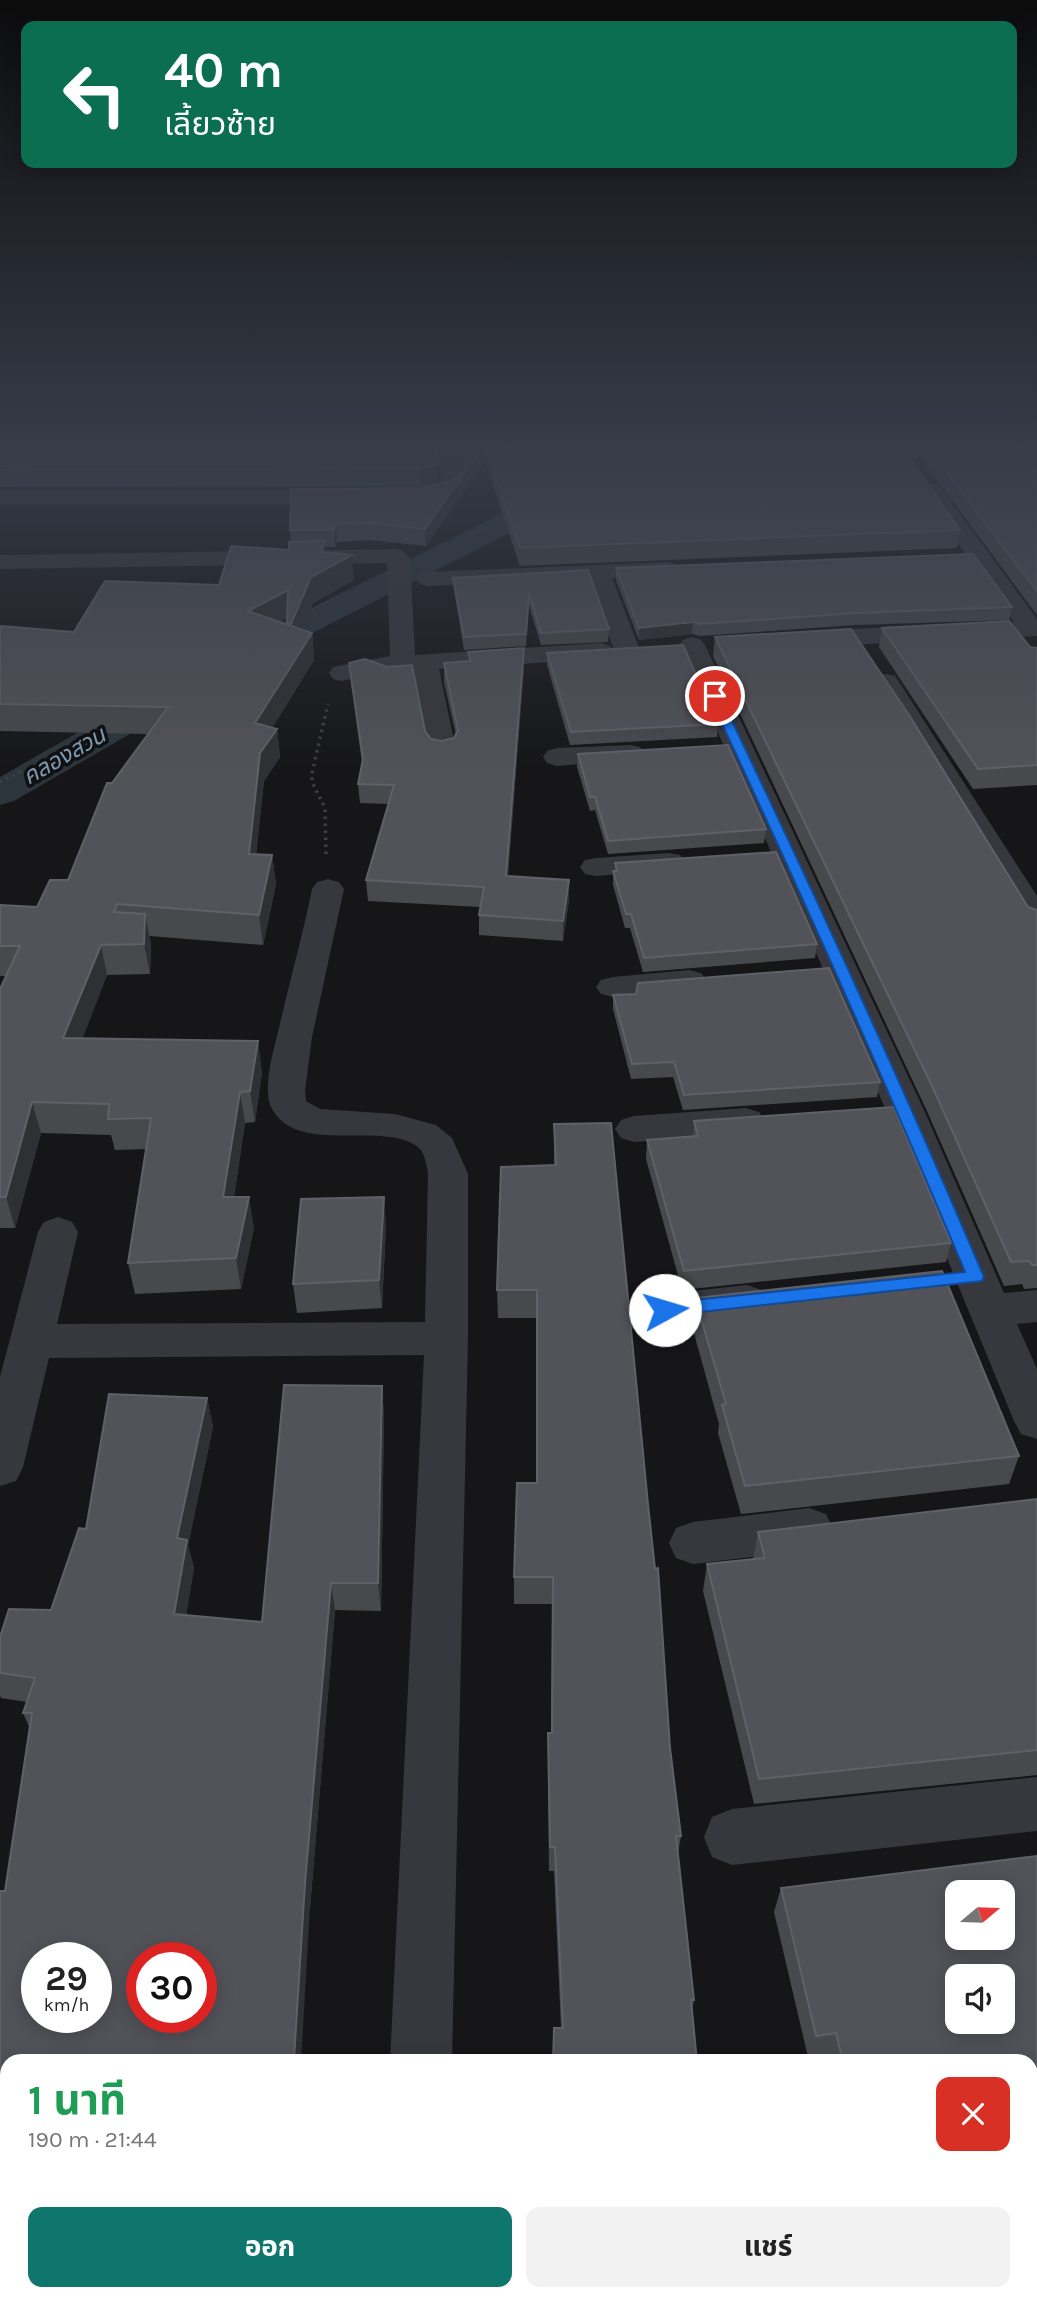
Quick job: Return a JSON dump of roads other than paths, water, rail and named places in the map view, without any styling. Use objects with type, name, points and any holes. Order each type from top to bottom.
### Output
[{"type":"street","points":[[0,562],[360,555]]},
{"type":"street","points":[[380,555],[398,558],[400,600],[414,663],[442,750]]},
{"type":"street","points":[[950,558],[977,556],[1027,634]]},
{"type":"street","points":[[428,579],[695,568]]},
{"type":"street","points":[[598,572],[626,650]]},
{"type":"street","points":[[774,641],[855,636],[1027,634]]},
{"type":"street","points":[[855,636],[921,734],[1037,921]]},
{"type":"street","points":[[342,673],[363,667],[683,646],[723,747],[776,854],[841,968],[905,1110],[1037,1421]]},
{"type":"street","points":[[557,757],[654,751]]},
{"type":"street","points":[[596,867],[693,860]]},
{"type":"street","points":[[328,889],[291,1056],[285,1092],[287,1103],[295,1112],[320,1122],[419,1132],[433,1140],[443,1154],[448,1174],[446,1338],[421,2054]]},
{"type":"street","points":[[801,971],[841,968]]},
{"type":"street","points":[[613,987],[720,978]]},
{"type":"street","points":[[864,1113],[905,1110]]},
{"type":"street","points":[[634,1129],[783,1118]]},
{"type":"street","points":[[0,1467],[58,1232]]},
{"type":"street","points":[[935,1281],[1037,1306]]},
{"type":"street","points":[[665,1310],[786,1297]]},
{"type":"street","points":[[29,1342],[446,1338]]},
{"type":"street","points":[[693,1543],[844,1525]]},
{"type":"street","points":[[732,1837],[1037,1804]]},
{"type":"waterway","name":"คลองสวน","points":[[241,656],[442,555]]},
{"type":"waterway","name":"คลองสวน","points":[[0,793],[167,697]]}]
